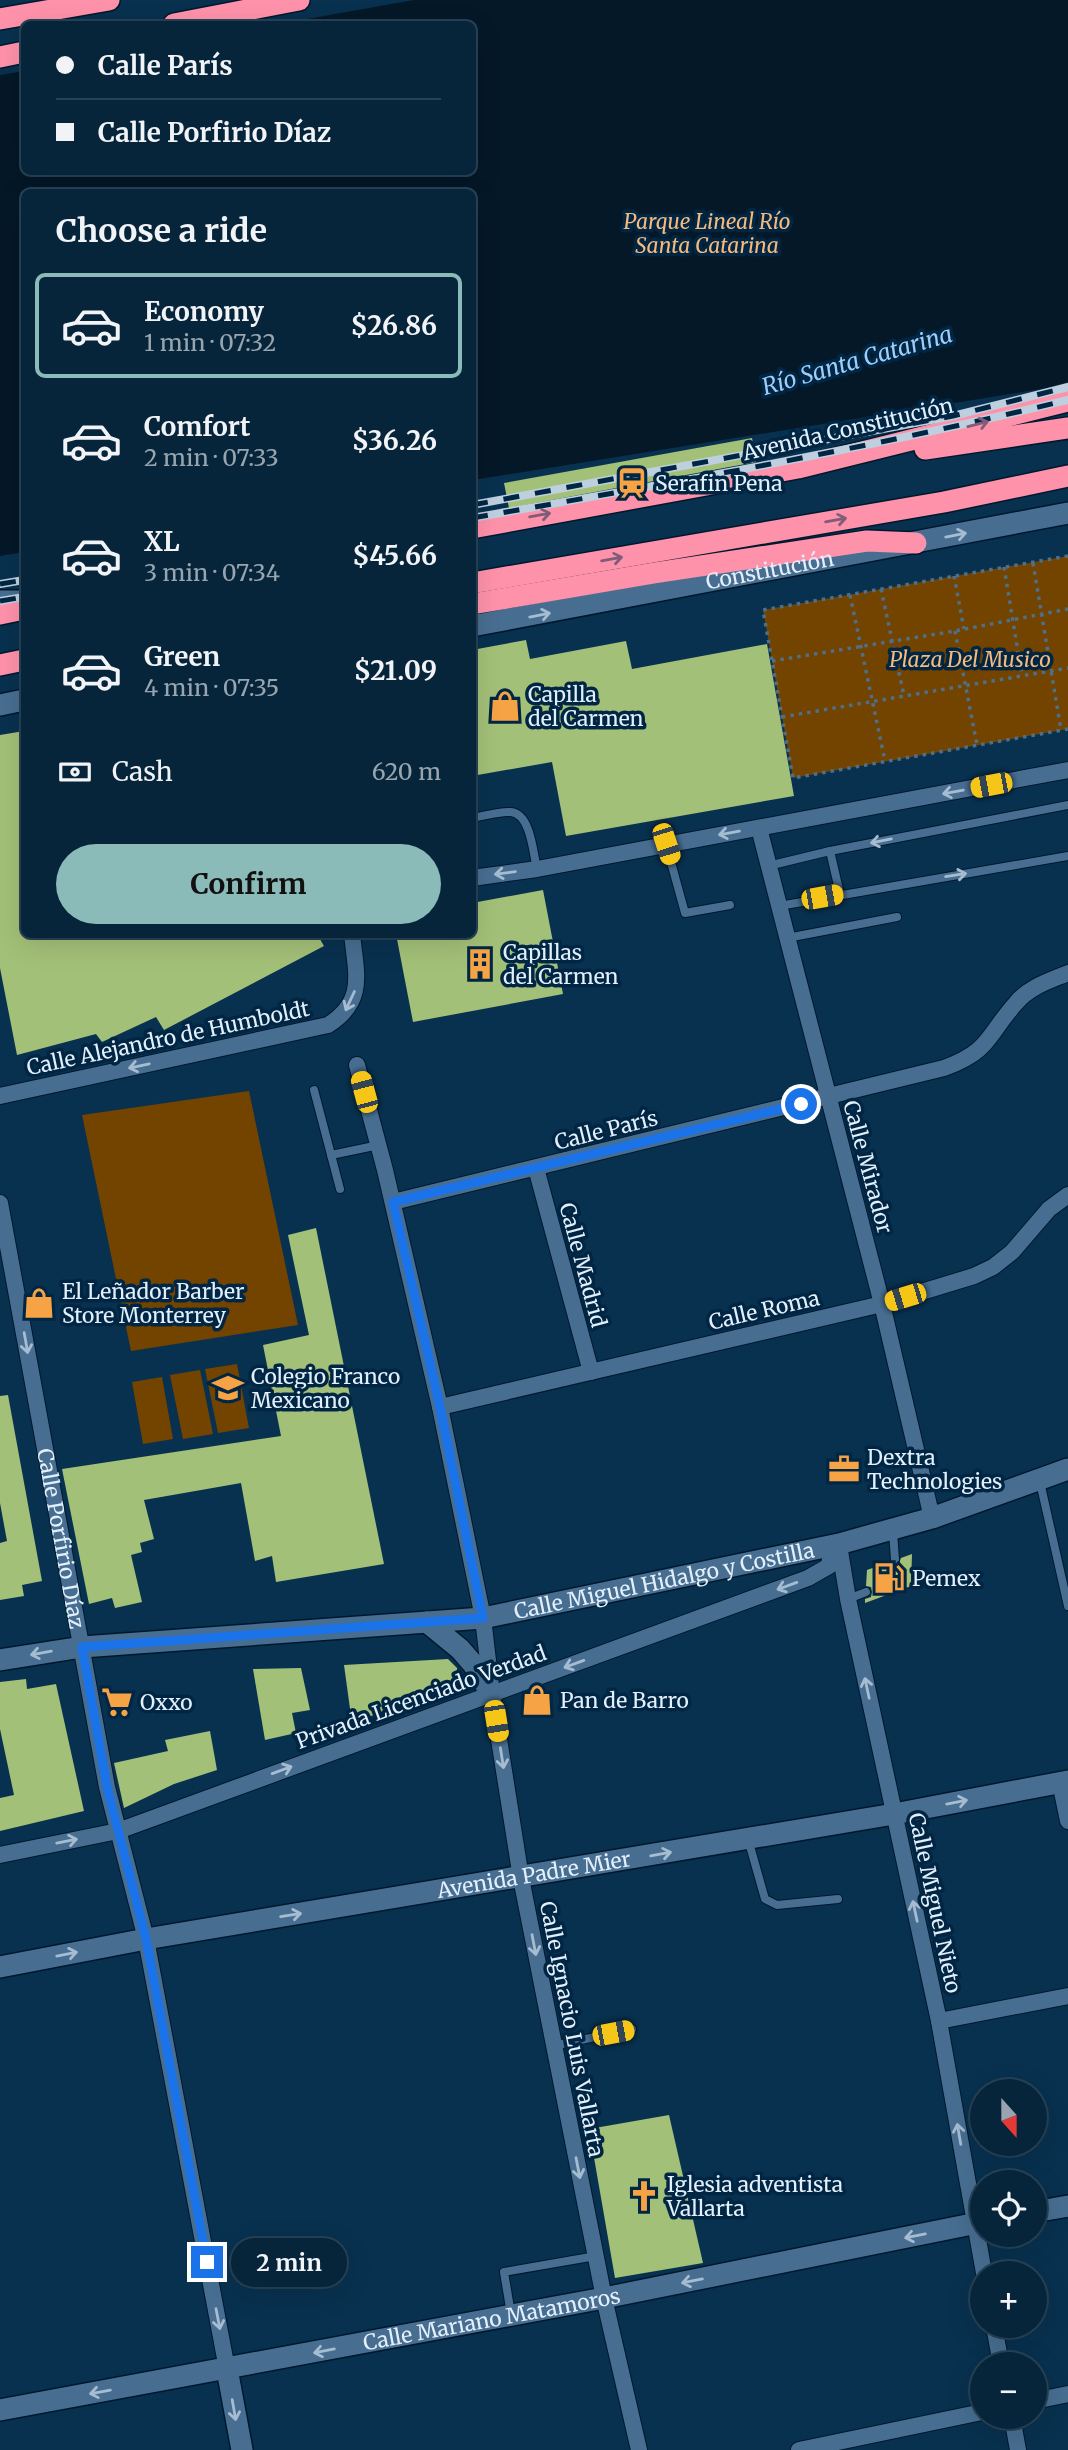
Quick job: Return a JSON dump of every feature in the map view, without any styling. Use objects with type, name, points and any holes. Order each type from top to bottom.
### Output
[{"type":"highway","points":[[0,19],[109,0]]},
{"type":"highway","points":[[191,21],[299,0]]},
{"type":"highway","points":[[0,57],[21,53]]},
{"type":"highway","name":"Avenida Constitución","points":[[476,527],[798,468],[1068,401]]},
{"type":"highway","points":[[798,468],[1068,428]]},
{"type":"highway","points":[[476,582],[930,504],[1068,476]]},
{"type":"highway","points":[[476,603],[867,541],[916,543]]},
{"type":"highway","points":[[0,614],[21,610]]},
{"type":"highway","points":[[0,665],[21,661]]},
{"type":"street","name":"Constitución","points":[[476,625],[1068,513]]},
{"type":"street","points":[[0,601],[21,601]]},
{"type":"street","points":[[0,705],[21,701]]},
{"type":"street","points":[[476,877],[537,869],[1068,770]]},
{"type":"street","name":"Calle Mirador","points":[[759,828],[882,1304],[932,1518]]},
{"type":"street","name":"Calle Alejandro de Humboldt","points":[[0,1096],[328,1025],[343,1015],[353,999],[357,984],[352,938]]},
{"type":"street","name":"Calle París","points":[[393,1202],[828,1097],[961,1062],[987,1043],[1015,1003],[1029,991],[1068,973]]},
{"type":"street","name":"Calle Ignacio Luis Vallarta","points":[[357,1065],[393,1202],[440,1407],[483,1618],[492,1695],[521,1878],[604,2298],[639,2450]]},
{"type":"street","name":"Calle Madrid","points":[[536,1168],[590,1372]]},
{"type":"street","name":"Calle Roma","points":[[440,1407],[882,1304],[974,1276],[993,1267],[1012,1252],[1049,1209],[1067,1199]]},
{"type":"street","name":"Calle Porfirio Díaz","points":[[0,1203],[107,1787],[146,1939],[242,2450]]},
{"type":"street","name":"Calle Miguel Hidalgo y Costilla","points":[[0,1660],[82,1647],[483,1618],[836,1544],[932,1518],[1068,1469]]},
{"type":"street","name":"Calle Miguel Nieto","points":[[836,1544],[970,2178]]},
{"type":"street","name":"Privada Licenciado Verdad","points":[[0,1854],[118,1831],[808,1578],[830,1566],[836,1544]]},
{"type":"street","points":[[427,1622],[460,1649],[473,1664],[492,1695]]},
{"type":"street","points":[[1064,1782],[1068,1821]]},
{"type":"street","name":"Avenida Padre Mier","points":[[0,1967],[146,1939],[521,1878],[1064,1782]]},
{"type":"street","points":[[939,2021],[1068,1996]]},
{"type":"street","points":[[1047,2210],[1068,2206]]},
{"type":"street","name":"Calle Mariano Matamoros","points":[[0,2410],[512,2316],[970,2225]]},
{"type":"street","points":[[1047,2398],[1068,2394]]},
{"type":"street","points":[[799,2450],[970,2414]]},
{"type":"street","points":[[1014,2429],[1018,2450]]},
{"type":"lane","points":[[768,866],[830,851],[1068,805]]},
{"type":"lane","points":[[476,817],[511,812],[519,815],[527,827],[537,869]]},
{"type":"lane","points":[[666,844],[685,913],[730,905]]},
{"type":"lane","points":[[830,851],[840,894]]},
{"type":"lane","points":[[779,906],[1068,856]]},
{"type":"lane","points":[[787,938],[897,917]]},
{"type":"lane","points":[[314,1090],[340,1189]]},
{"type":"lane","points":[[331,1155],[379,1145]]},
{"type":"lane","points":[[1039,1479],[1068,1606]]},
{"type":"lane","points":[[893,1528],[895,1560]]},
{"type":"lane","points":[[848,1599],[866,1592]]},
{"type":"lane","points":[[748,1839],[765,1899],[777,1905],[838,1899]]},
{"type":"lane","points":[[553,2046],[632,2029]]},
{"type":"lane","points":[[512,2316],[504,2272],[596,2256]]},
{"type":"path","points":[[1068,556],[763,610],[793,778],[1068,729]]},
{"type":"path","points":[[1032,562],[1061,730]]},
{"type":"path","points":[[1004,567],[1022,676]]},
{"type":"path","points":[[954,576],[964,629]]},
{"type":"path","points":[[881,589],[904,696]]},
{"type":"path","points":[[850,594],[885,761]]},
{"type":"path","points":[[772,661],[955,631],[1068,609]]},
{"type":"path","points":[[955,631],[977,745]]},
{"type":"path","points":[[782,717],[1068,668]]},
{"type":"green space","name":"Plaza Del Musico","points":[[1068,556],[1068,729],[793,778],[763,610]]},
{"type":"green space","points":[[249,1091],[298,1325],[131,1351],[82,1115]]},
{"type":"green space","points":[[237,1364],[249,1428],[218,1433],[205,1369]]},
{"type":"green space","points":[[200,1370],[213,1434],[183,1439],[170,1375]]},
{"type":"green space","points":[[162,1377],[173,1439],[143,1444],[132,1382]]},
{"type":"water","name":"Río Santa Catarina","points":[[414,0],[1068,0],[1068,382],[1047,388],[476,480],[476,189],[21,189],[21,552],[0,556],[0,75],[21,72],[21,175],[476,175],[476,21],[296,21]]},
{"type":"building","points":[[752,438],[756,462],[509,508],[504,483]]},
{"type":"building","points":[[526,640],[530,659],[626,641],[632,669],[767,644],[794,796],[566,836],[552,762],[476,775],[476,649]]},
{"type":"building","points":[[21,732],[21,938],[319,938],[324,946],[164,1030],[156,1017],[102,1042],[96,1034],[17,1055],[0,968],[0,735]]},
{"type":"building","name":"Capillas del Carmen","points":[[543,890],[563,994],[413,1022],[397,938],[476,938],[476,902]]},
{"type":"building","points":[[316,1228],[384,1564],[276,1582],[272,1556],[255,1561],[241,1483],[144,1500],[154,1539],[140,1543],[142,1552],[131,1555],[142,1602],[115,1608],[112,1598],[89,1604],[62,1469],[281,1436],[263,1345],[309,1335],[288,1235]]},
{"type":"building","points":[[8,1395],[42,1581],[22,1585],[24,1596],[0,1600],[0,1543],[7,1541],[0,1503],[0,1396]]},
{"type":"building","name":"Pemex","points":[[912,1554],[911,1586],[865,1603],[865,1599],[871,1597],[872,1592],[871,1587],[866,1586],[867,1570],[889,1562],[898,1566],[901,1558]]},
{"type":"building","points":[[448,1659],[457,1668],[457,1679],[453,1686],[352,1723],[344,1665]]},
{"type":"building","points":[[301,1668],[310,1710],[292,1713],[296,1733],[265,1740],[253,1669]]},
{"type":"building","points":[[26,1679],[27,1689],[56,1684],[84,1811],[0,1831],[0,1798],[14,1795],[0,1729],[0,1682]]},
{"type":"building","points":[[210,1731],[217,1770],[174,1784],[124,1808],[114,1763],[168,1751],[165,1740]]},
{"type":"building","name":"Iglesia adventista Vallarta","points":[[669,2115],[703,2263],[615,2278],[589,2129]]},
{"type":"railway","points":[[476,504],[953,416],[1068,387]]},
{"type":"railway","points":[[476,517],[846,449],[1068,400]]},
{"type":"railway","points":[[0,584],[21,580]]},
{"type":"railway","points":[[0,601],[21,598]]},
{"type":"place","name":"Serafin Pena","points":[[632,483]]},
{"type":"place","name":"Capilla del Carmen","points":[[505,706]]},
{"type":"place","name":"Capillas del Carmen","points":[[480,964]]},
{"type":"place","name":"El Leñador Barber Store Monterrey","points":[[39,1303]]},
{"type":"place","name":"Colegio Franco Mexicano","points":[[228,1388]]},
{"type":"place","name":"Dextra Technologies","points":[[844,1469]]},
{"type":"place","name":"Pemex","points":[[889,1578]]},
{"type":"place","name":"Pan de Barro","points":[[537,1700]]},
{"type":"place","name":"Oxxo","points":[[117,1702]]},
{"type":"place","name":"Iglesia adventista Vallarta","points":[[644,2196]]},
{"type":"route","points":[[207,2262],[146,1939],[107,1787],[82,1647],[483,1618],[440,1407],[393,1202],[801,1104]]},
{"type":"park label","name":"Parque Lineal Río Santa Catarina","points":[[707,233]]}]
